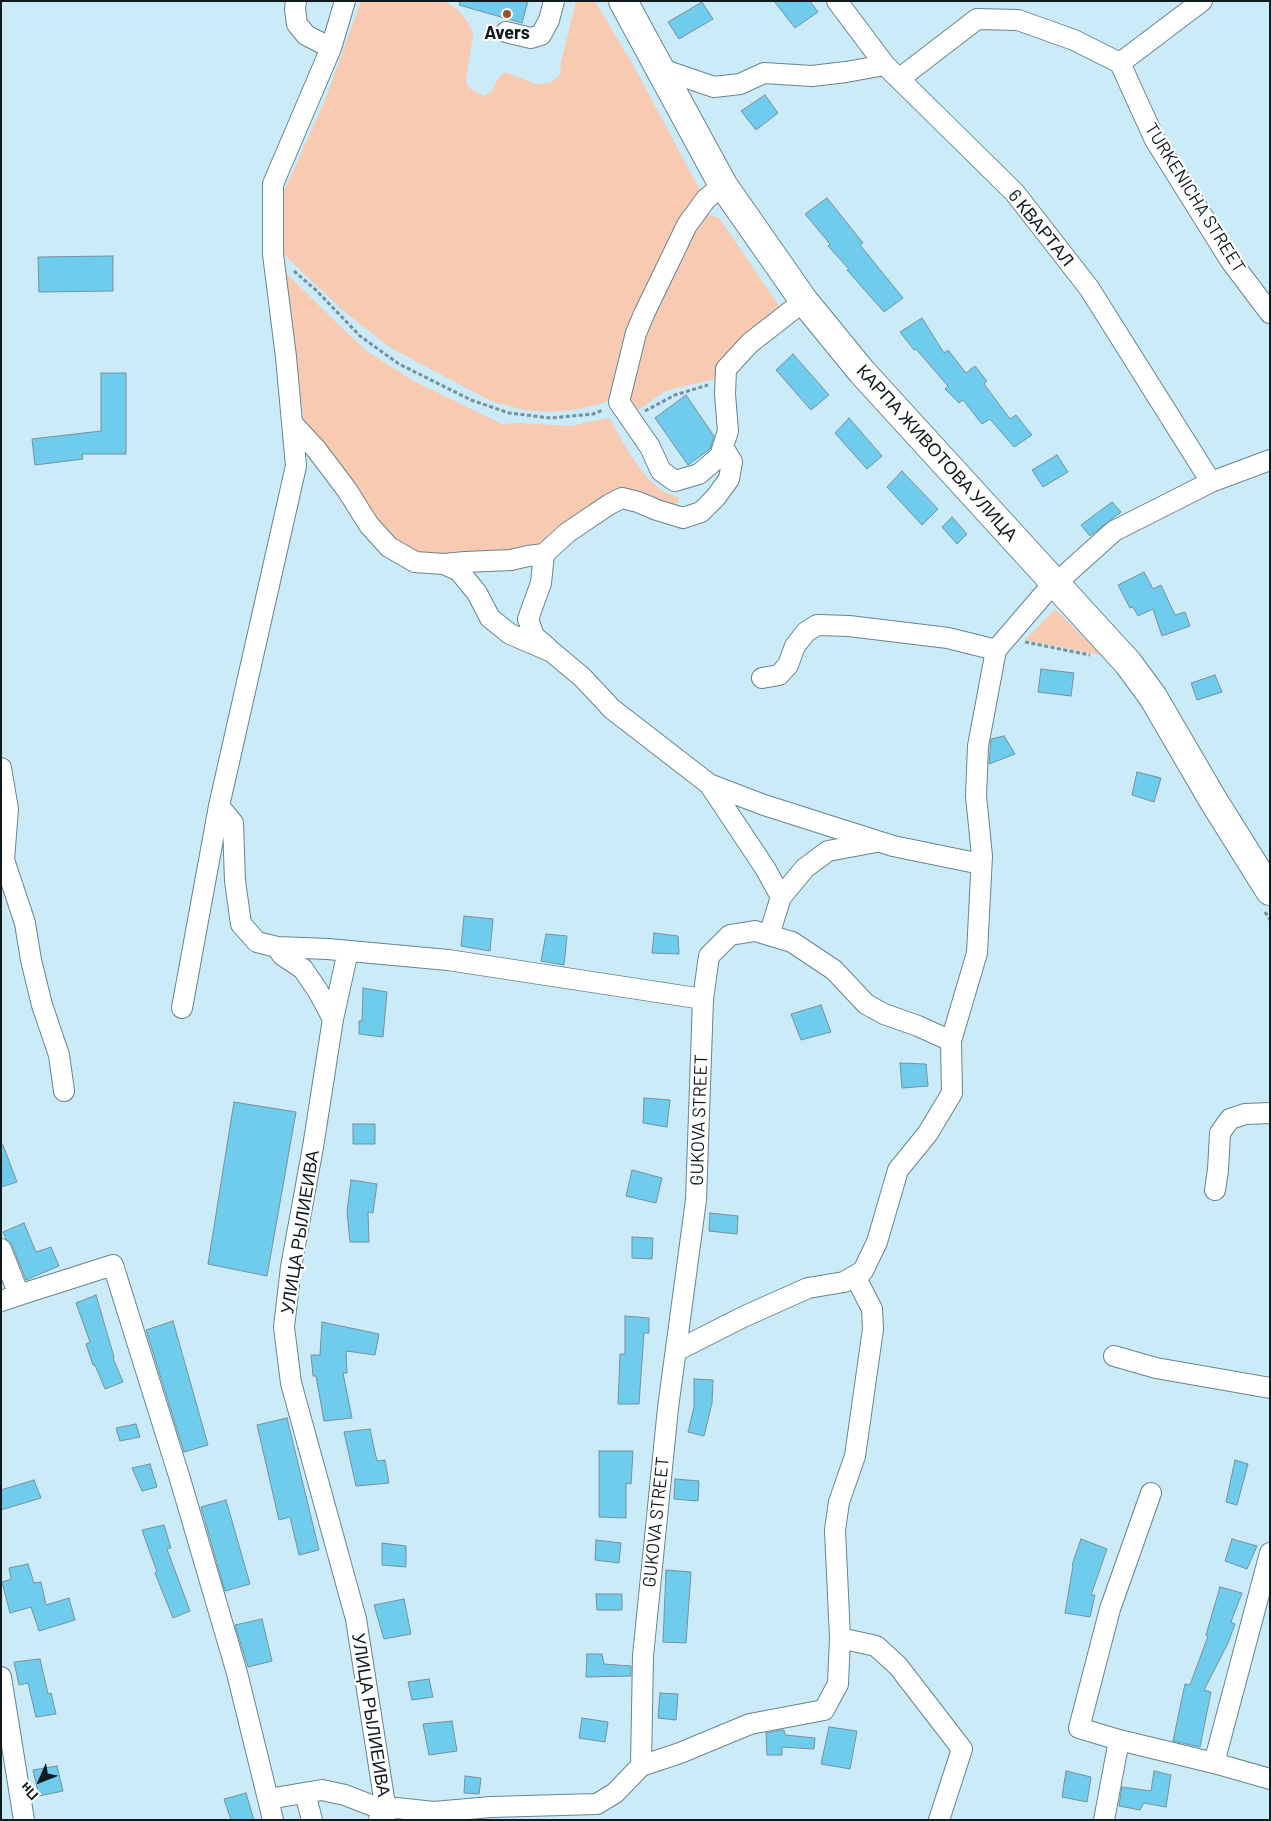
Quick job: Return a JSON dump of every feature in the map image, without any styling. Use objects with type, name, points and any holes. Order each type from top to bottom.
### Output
[{"type":"main road","name":"КАРПА ЖИВОТОВА УЛИЦА","points":[[623,1],[723,184],[804,300],[862,372],[1128,663],[1153,697],[1213,800],[1270,891]]},
{"type":"street","points":[[296,1],[297,24],[306,35],[331,48]]},
{"type":"street","points":[[182,1008],[219,806],[296,466],[273,254],[273,184],[331,48],[345,1]]},
{"type":"street","points":[[506,32],[531,38],[541,35],[549,20],[554,1]]},
{"type":"street","name":"6 КВАРТАЛ","points":[[837,1],[885,65],[1015,193],[1090,288],[1211,482]]},
{"type":"street","points":[[899,79],[977,19],[1018,20],[1074,40],[1120,63],[1202,1]]},
{"type":"street","name":"TURKENICHA STREET","points":[[1120,63],[1155,140],[1230,260],[1270,313]]},
{"type":"street","points":[[661,70],[714,87],[740,84],[764,73],[812,76],[885,65]]},
{"type":"street","points":[[723,184],[706,199],[687,225],[636,333],[619,402],[650,447],[661,471],[675,481],[699,474],[720,456],[728,431],[726,369],[750,344],[804,300]]},
{"type":"street","points":[[292,423],[316,449],[347,490],[369,525],[389,547],[415,562],[444,564],[511,560],[544,554],[567,533],[622,498],[683,518],[701,512],[716,497],[729,479],[732,462],[723,448]]},
{"type":"street","points":[[676,1351],[743,1317],[808,1288],[844,1282],[863,1271],[877,1242],[898,1170],[928,1133],[952,1093],[951,1041],[977,953],[981,864],[976,796],[978,746],[996,650],[1044,594],[1114,531],[1211,482],[1270,460]]},
{"type":"street","points":[[544,554],[540,583],[528,619],[534,636],[582,677],[612,709],[709,784],[764,805],[893,846],[981,864]]},
{"type":"street","points":[[444,564],[459,571],[477,593],[490,618],[510,634],[552,652]]},
{"type":"street","points":[[762,678],[779,675],[788,665],[795,646],[806,632],[817,625],[849,626],[948,638],[996,650]]},
{"type":"street","points":[[1,768],[8,809],[4,860],[25,923],[42,1005],[59,1055],[64,1092]]},
{"type":"street","points":[[709,784],[765,868],[781,897]]},
{"type":"street","points":[[219,806],[233,823],[235,881],[241,924],[257,942],[277,948],[348,951],[448,960],[703,999]]},
{"type":"street","points":[[769,935],[781,897],[805,868],[828,851],[878,841]]},
{"type":"street","name":"GUKOVA STREET","points":[[641,1766],[643,1656],[668,1408],[696,1200],[703,999],[710,956],[730,935],[755,931],[792,942],[834,970],[866,1004],[884,1014],[918,1026],[951,1041]]},
{"type":"street","points":[[277,948],[282,955],[303,970],[334,1019]]},
{"type":"street","name":"УЛИЦА РЫЛИЕИВА","points":[[348,951],[324,1068],[314,1147],[291,1267],[284,1327],[291,1383],[356,1619],[383,1815]]},
{"type":"street","points":[[1215,1190],[1220,1132],[1230,1119],[1245,1114],[1270,1113]]},
{"type":"street","points":[[1,1249],[10,1298],[113,1265],[180,1479],[234,1664],[273,1820]]},
{"type":"street","points":[[383,1815],[396,1808],[434,1812],[492,1807],[596,1804],[615,1793],[641,1766],[680,1753],[750,1724],[824,1710],[838,1684],[840,1638],[835,1530],[839,1502],[855,1456],[873,1329],[872,1309],[855,1276]]},
{"type":"street","points":[[1114,1356],[1156,1368],[1270,1388]]},
{"type":"street","points":[[1151,1493],[1110,1610],[1079,1728],[1270,1779]]},
{"type":"street","points":[[1214,1763],[1270,1554]]},
{"type":"street","points":[[840,1638],[876,1646],[898,1666],[962,1750],[939,1820]]},
{"type":"street","points":[[1,1677],[24,1820]]},
{"type":"street","points":[[1104,1820],[1119,1740]]},
{"type":"street","name":"УЛИЦА РЫЛИЕИВА","points":[[268,1799],[322,1790],[338,1793],[383,1815]]},
{"type":"street","points":[[305,1793],[312,1820]]},
{"type":"path","points":[[273,254],[318,291],[360,336],[399,364],[471,400],[509,413],[551,418],[593,414],[619,402]]},
{"type":"path","points":[[632,420],[675,395],[698,387],[725,382]]},
{"type":"path","points":[[1012,632],[1024,642],[1096,656]]},
{"type":"shaded area","points":[[361,1],[443,1],[458,10],[468,22],[473,34],[466,80],[469,88],[484,96],[491,92],[504,72],[536,84],[550,83],[560,75],[561,62],[576,1],[595,1],[637,72],[701,192],[615,398],[600,404],[574,410],[549,412],[524,410],[491,401],[389,347],[345,312],[281,252],[279,202],[325,100]]},
{"type":"shaded area","points":[[706,214],[719,218],[782,310],[718,378],[665,391],[637,411],[626,404],[640,335],[683,247]]},
{"type":"shaded area","points":[[283,270],[368,352],[414,381],[502,424],[521,423],[570,426],[609,418],[630,454],[648,479],[664,492],[680,498],[676,505],[645,493],[624,489],[606,494],[579,512],[540,547],[419,556],[394,540],[304,421]]},
{"type":"shaded area","points":[[1055,609],[1101,655],[1025,640]]},
{"type":"building","name":"Avers","points":[[460,1],[528,1],[522,23],[459,5]]},
{"type":"building","points":[[774,1],[810,1],[818,12],[795,28]]},
{"type":"building","points":[[702,2],[713,19],[679,39],[668,22]]},
{"type":"building","points":[[765,95],[778,113],[756,130],[741,111]]},
{"type":"building","points":[[827,198],[863,243],[860,245],[903,298],[884,312],[847,270],[849,269],[828,246],[830,244],[805,214]]},
{"type":"building","points":[[113,256],[113,291],[39,292],[38,257]]},
{"type":"building","points":[[922,318],[944,353],[948,350],[966,373],[975,366],[987,381],[984,384],[1010,419],[1016,415],[1032,435],[1014,447],[990,419],[982,424],[963,400],[959,403],[945,389],[948,386],[900,332]]},
{"type":"building","points":[[793,354],[829,395],[811,410],[776,370]]},
{"type":"building","points":[[101,373],[126,373],[126,454],[82,454],[83,459],[35,465],[32,439],[101,431]]},
{"type":"building","points":[[686,395],[714,436],[710,449],[688,465],[655,418]]},
{"type":"building","points":[[849,418],[882,456],[867,469],[835,433]]},
{"type":"building","points":[[1057,455],[1068,472],[1043,487],[1032,470]]},
{"type":"building","points":[[902,471],[938,509],[922,525],[887,487]]},
{"type":"building","points":[[1112,502],[1121,512],[1090,536],[1081,525]]},
{"type":"building","points":[[952,517],[967,534],[957,544],[942,527]]},
{"type":"building","points":[[1144,572],[1153,589],[1161,585],[1175,615],[1185,612],[1190,626],[1162,636],[1153,609],[1138,616],[1133,607],[1130,608],[1118,585]]},
{"type":"building","points":[[1041,669],[1074,673],[1071,696],[1038,692]]},
{"type":"building","points":[[1215,675],[1222,692],[1197,700],[1191,683]]},
{"type":"building","points":[[1004,736],[1015,754],[989,764],[991,739]]},
{"type":"building","points":[[1137,772],[1161,778],[1154,802],[1132,795]]},
{"type":"building","points":[[464,916],[493,919],[490,951],[461,946]]},
{"type":"building","points":[[654,933],[678,936],[679,954],[652,953]]},
{"type":"building","points":[[546,934],[567,936],[564,965],[541,961]]},
{"type":"building","points":[[363,988],[387,992],[383,1037],[359,1034],[359,1021],[362,1021]]},
{"type":"building","points":[[821,1005],[831,1032],[801,1040],[791,1014]]},
{"type":"building","points":[[900,1063],[926,1064],[928,1086],[902,1088]]},
{"type":"building","points":[[644,1098],[670,1100],[667,1127],[643,1123]]},
{"type":"building","points":[[234,1102],[296,1112],[267,1276],[208,1264]]},
{"type":"building","points":[[353,1124],[375,1124],[375,1144],[353,1144]]},
{"type":"building","points":[[1,1145],[3,1145],[17,1182],[1,1187]]},
{"type":"building","points":[[632,1170],[662,1178],[656,1203],[626,1196]]},
{"type":"building","points":[[351,1180],[377,1184],[373,1213],[368,1212],[369,1242],[350,1242],[347,1212]]},
{"type":"building","points":[[710,1213],[738,1216],[737,1234],[709,1231]]},
{"type":"building","points":[[24,1223],[36,1252],[51,1247],[59,1266],[26,1280],[12,1245],[6,1239],[3,1232]]},
{"type":"building","points":[[632,1237],[653,1238],[652,1259],[632,1258]]},
{"type":"building","points":[[96,1295],[113,1358],[123,1382],[105,1389],[95,1365],[93,1365],[86,1344],[90,1342],[76,1303]]},
{"type":"building","points":[[625,1316],[649,1318],[649,1333],[644,1333],[639,1404],[618,1404],[620,1354],[625,1354]]},
{"type":"building","points":[[173,1321],[208,1445],[184,1452],[146,1330]]},
{"type":"building","points":[[322,1322],[379,1334],[375,1355],[346,1351],[347,1373],[343,1373],[352,1418],[324,1421],[316,1376],[313,1376],[311,1355],[320,1355]]},
{"type":"building","points":[[694,1379],[713,1380],[712,1403],[704,1436],[688,1432],[694,1407]]},
{"type":"building","points":[[287,1418],[319,1550],[299,1555],[290,1517],[279,1520],[257,1425]]},
{"type":"building","points":[[136,1424],[140,1437],[120,1441],[116,1428]]},
{"type":"building","points":[[370,1429],[377,1461],[385,1460],[389,1483],[356,1486],[344,1432]]},
{"type":"building","points":[[599,1451],[633,1451],[631,1484],[626,1483],[626,1518],[599,1517]]},
{"type":"building","points":[[1235,1460],[1248,1464],[1237,1505],[1226,1502]]},
{"type":"building","points":[[150,1464],[157,1487],[142,1491],[132,1468]]},
{"type":"building","points":[[675,1479],[699,1481],[698,1501],[674,1499]]},
{"type":"building","points":[[34,1480],[41,1498],[1,1510],[1,1490]]},
{"type":"building","points":[[226,1500],[250,1584],[225,1591],[201,1507]]},
{"type":"building","points":[[164,1525],[171,1548],[167,1549],[190,1611],[173,1618],[155,1573],[157,1572],[142,1530]]},
{"type":"building","points":[[1081,1539],[1107,1549],[1091,1595],[1095,1595],[1090,1617],[1065,1613],[1072,1565]]},
{"type":"building","points":[[1232,1539],[1257,1546],[1247,1569],[1225,1561]]},
{"type":"building","points":[[596,1540],[621,1543],[619,1563],[595,1560]]},
{"type":"building","points":[[382,1543],[406,1546],[406,1567],[382,1565]]},
{"type":"building","points":[[28,1564],[34,1583],[41,1582],[46,1605],[69,1598],[75,1620],[39,1631],[31,1607],[10,1613],[2,1582],[11,1579],[9,1568]]},
{"type":"building","points":[[666,1570],[691,1572],[686,1643],[663,1642]]},
{"type":"building","points":[[1220,1587],[1242,1593],[1231,1622],[1235,1624],[1228,1643],[1204,1690],[1211,1692],[1200,1747],[1173,1741],[1185,1684],[1190,1685],[1208,1636],[1206,1635]]},
{"type":"building","points":[[596,1594],[622,1594],[622,1610],[597,1610]]},
{"type":"building","points":[[404,1599],[411,1634],[384,1639],[374,1605]]},
{"type":"building","points":[[262,1619],[272,1661],[248,1667],[235,1625]]},
{"type":"building","points":[[587,1654],[602,1654],[604,1664],[631,1666],[631,1676],[586,1677]]},
{"type":"building","points":[[40,1659],[48,1694],[51,1693],[56,1714],[36,1717],[28,1683],[19,1685],[14,1662]]},
{"type":"building","points":[[429,1679],[433,1697],[412,1700],[408,1682]]},
{"type":"building","points":[[660,1693],[678,1694],[676,1720],[658,1718]]},
{"type":"building","points":[[582,1718],[608,1722],[605,1742],[579,1738]]},
{"type":"building","points":[[452,1721],[457,1751],[429,1755],[423,1724]]},
{"type":"building","points":[[829,1727],[857,1731],[850,1769],[821,1764]]},
{"type":"building","points":[[784,1730],[785,1735],[815,1738],[814,1749],[782,1747],[782,1755],[767,1755],[766,1733]]},
{"type":"building","points":[[57,1766],[63,1791],[39,1796],[33,1770]]},
{"type":"building","points":[[1066,1771],[1091,1777],[1087,1802],[1062,1797]]},
{"type":"building","points":[[1154,1771],[1171,1775],[1166,1807],[1144,1803],[1140,1810],[1119,1806],[1122,1787],[1151,1791]]},
{"type":"building","points":[[465,1776],[481,1778],[479,1794],[464,1793]]},
{"type":"building","points":[[246,1793],[254,1820],[231,1820],[224,1799]]},
{"type":"place","name":"Avers","points":[[507,14]]}]
